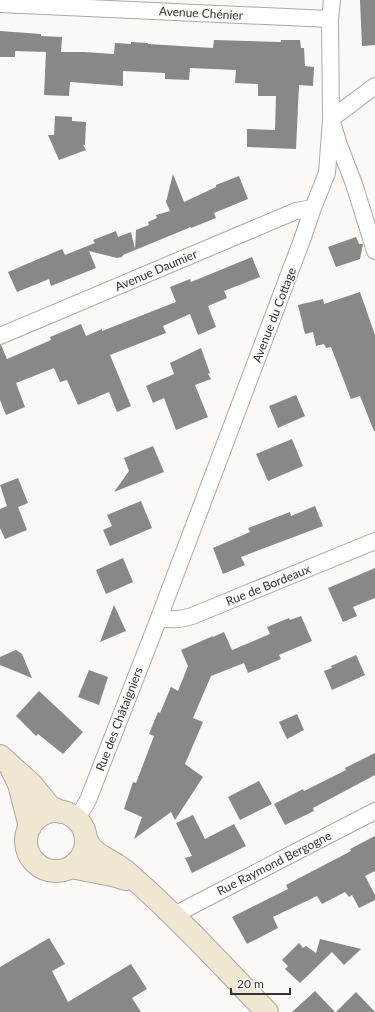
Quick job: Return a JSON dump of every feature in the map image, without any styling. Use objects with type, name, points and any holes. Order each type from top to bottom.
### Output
[{"type":"main road","points":[[3,759],[29,782],[50,807],[68,815],[82,826],[87,843],[96,853],[121,868],[174,915],[267,1012]]},
{"type":"main road","points":[[3,759],[13,770],[19,784],[30,827]]},
{"type":"main road","points":[[68,815],[54,811],[48,812],[36,819],[30,827],[27,836],[27,843],[30,855],[34,861],[45,868],[52,870],[71,867],[81,858],[84,852],[86,839]]},
{"type":"main road","points":[[71,867],[112,875],[139,884]]},
{"type":"street","name":"Avenue du Cottage","points":[[159,618],[313,208],[328,173],[331,119],[330,19],[332,0]]},
{"type":"street","name":"Avenue Chénier","points":[[0,4],[330,19]]},
{"type":"street","points":[[375,86],[331,119],[354,184],[375,251]]},
{"type":"street","name":"Avenue Daumier","points":[[0,336],[296,211],[313,208]]},
{"type":"street","name":"Rue de Bordeaux","points":[[159,618],[180,620],[192,616],[375,541]]},
{"type":"street","name":"Rue des Châtaigniers","points":[[68,815],[88,800],[159,618]]},
{"type":"street","name":"Rue Raymond Bergogne","points":[[174,915],[375,811]]},
{"type":"building","points":[[360,0],[375,0],[375,45],[362,46]]},
{"type":"building","points":[[0,31],[62,37],[61,52],[114,54],[115,43],[131,44],[131,42],[213,48],[214,40],[281,42],[281,40],[300,40],[301,48],[304,48],[305,66],[314,67],[313,86],[299,85],[296,149],[247,147],[247,129],[275,130],[276,96],[258,96],[258,84],[235,83],[236,70],[190,68],[189,80],[165,79],[165,73],[123,71],[123,86],[70,82],[69,96],[44,95],[46,52],[15,51],[15,57],[0,57]]},
{"type":"building","points":[[55,116],[72,117],[72,121],[86,122],[85,145],[83,145],[86,150],[59,160],[48,135],[54,135]]},
{"type":"building","points":[[173,174],[184,202],[216,187],[216,185],[239,176],[248,199],[214,213],[216,218],[123,255],[122,257],[117,258],[89,251],[96,268],[51,286],[49,279],[17,292],[8,272],[62,249],[65,255],[95,243],[93,240],[116,231],[118,237],[131,232],[135,249],[136,230],[149,225],[148,222],[157,218],[156,215],[170,211],[166,202]]},
{"type":"building","points":[[356,237],[359,244],[363,244],[360,259],[336,267],[328,247]]},
{"type":"building","points":[[252,257],[260,277],[224,291],[227,298],[208,306],[216,327],[198,335],[190,314],[163,326],[166,333],[110,355],[131,406],[117,412],[109,392],[78,405],[67,380],[60,382],[54,368],[16,383],[25,407],[6,415],[0,400],[0,345],[7,359],[51,340],[50,337],[81,324],[86,336],[102,329],[102,331],[176,302],[170,287],[190,279],[191,282]]},
{"type":"building","points":[[360,292],[375,335],[375,431],[360,396],[351,399],[331,347],[326,348],[324,344],[316,346],[313,332],[305,334],[298,305],[323,299],[324,304]]},
{"type":"building","points":[[201,348],[210,373],[208,374],[211,379],[195,385],[208,417],[176,430],[164,398],[153,403],[146,386],[174,374],[170,363]]},
{"type":"building","points":[[296,395],[305,416],[278,428],[269,406]]},
{"type":"building","points":[[292,439],[303,466],[268,481],[256,454]]},
{"type":"building","points":[[153,446],[164,472],[114,492],[129,471],[124,458]]},
{"type":"building","points":[[18,478],[28,503],[18,507],[27,530],[5,539],[0,528],[0,509],[7,506],[0,485]]},
{"type":"building","points":[[141,501],[152,528],[110,546],[103,530],[112,526],[107,515]]},
{"type":"building","points":[[315,506],[323,526],[241,557],[245,565],[223,574],[213,548],[250,532],[248,528],[290,512],[291,516]]},
{"type":"building","points":[[123,558],[133,582],[106,594],[96,570]]},
{"type":"building","points":[[375,568],[375,598],[353,607],[357,616],[343,622],[328,588]]},
{"type":"building","points":[[114,605],[126,631],[100,642]]},
{"type":"building","points":[[301,616],[312,641],[279,655],[281,659],[248,673],[244,663],[211,676],[193,718],[203,722],[185,764],[203,777],[175,820],[171,812],[134,839],[142,817],[124,809],[133,782],[136,783],[154,736],[149,734],[158,712],[160,713],[171,687],[178,691],[188,666],[181,650],[224,632],[232,650],[270,634],[267,627],[289,618],[290,620]]},
{"type":"building","points":[[16,650],[22,654],[32,678],[0,665],[0,657]]},
{"type":"building","points":[[356,655],[365,675],[332,690],[324,671],[332,668],[331,666]]},
{"type":"building","points":[[89,670],[108,677],[99,705],[78,697]]},
{"type":"building","points":[[39,691],[83,732],[63,754],[38,734],[36,736],[16,716]]},
{"type":"building","points":[[297,714],[304,730],[287,739],[279,722]]},
{"type":"building","points":[[375,753],[375,775],[313,808],[314,811],[285,825],[274,804],[346,770],[345,768]]},
{"type":"building","points":[[259,781],[272,804],[240,820],[228,797]]},
{"type":"building","points":[[193,815],[205,839],[234,824],[246,846],[192,873],[185,858],[192,856],[176,823]]},
{"type":"building","points":[[375,836],[375,871],[365,876],[375,895],[375,900],[359,908],[352,895],[349,897],[345,892],[322,904],[317,896],[273,917],[278,928],[247,944],[232,917],[288,889],[286,885],[351,851],[350,849]]},
{"type":"building","points":[[49,938],[65,964],[52,971],[68,1002],[131,964],[147,989],[132,998],[141,1012],[0,1012],[0,967]]},
{"type":"building","points":[[320,939],[361,949],[344,965],[332,952],[300,983],[285,969],[288,966],[282,960],[299,943],[303,948],[306,946],[316,953]]},
{"type":"building","points":[[315,991],[335,1012],[292,1012]]},
{"type":"building","points":[[356,992],[375,1012],[336,1012]]}]
